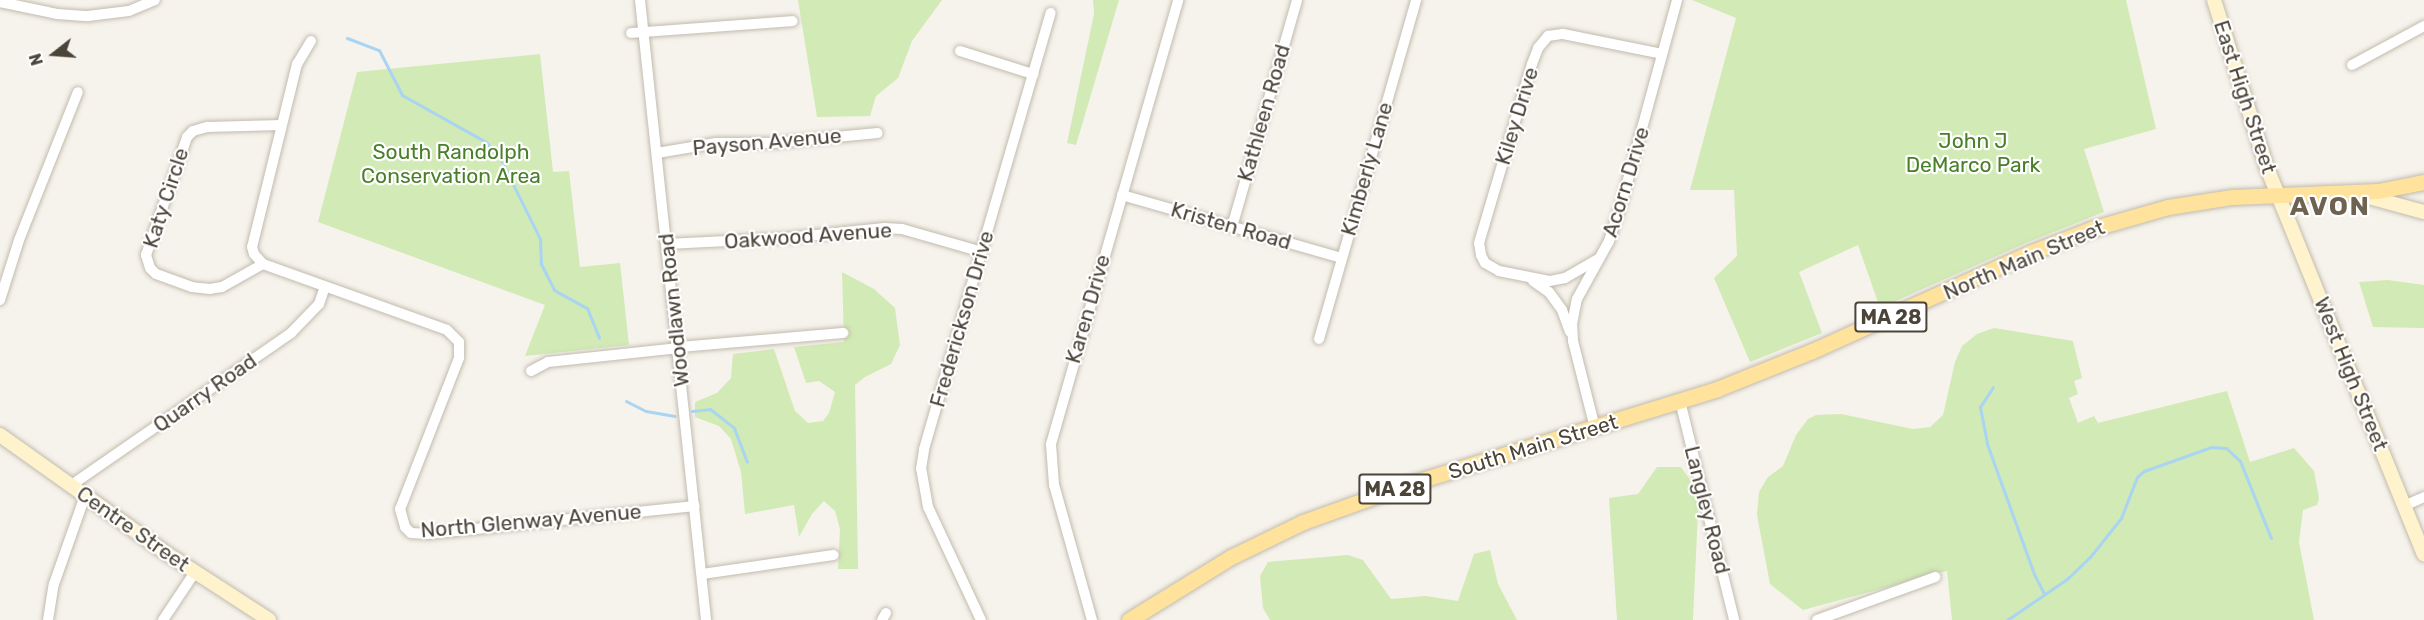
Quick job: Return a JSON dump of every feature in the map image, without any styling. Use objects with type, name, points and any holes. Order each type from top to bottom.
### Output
[{"type":"main road","name":"East High Street","points":[[2214,0],[2252,125],[2279,194]]},
{"type":"main road","name":"MA 28","points":[[2279,194],[2353,192],[2397,188],[2424,182]]},
{"type":"main road","points":[[2353,192],[2424,212]]},
{"type":"main road","name":"North Main Street","points":[[1680,401],[1812,351],[2029,253],[2091,229],[2197,202],[2279,194]]},
{"type":"main road","name":"West High Street","points":[[2279,194],[2424,554]]},
{"type":"main road","name":"South Main Street","points":[[1129,620],[1231,557],[1303,522],[1412,483],[1680,401]]},
{"type":"main road","name":"Centre Street","points":[[0,435],[195,572],[269,620]]},
{"type":"street","points":[[0,2],[57,14],[88,16],[129,11],[155,0]]},
{"type":"street","name":"Woodlawn Road","points":[[640,0],[637,33],[657,153],[668,244],[706,620]]},
{"type":"street","name":"Karen Drive","points":[[1092,620],[1054,485],[1051,444],[1178,0]]},
{"type":"street","name":"Kathleen Road","points":[[1232,227],[1297,0]]},
{"type":"street","name":"Kimberly Lane","points":[[1318,339],[1416,0]]},
{"type":"street","name":"Acorn Drive","points":[[1595,428],[1573,341],[1572,324],[1577,299],[1609,241],[1621,205],[1677,0]]},
{"type":"street","name":"Frederickson Drive","points":[[981,620],[975,602],[928,507],[921,469],[924,449],[1052,13]]},
{"type":"street","points":[[637,33],[793,21]]},
{"type":"street","points":[[2352,65],[2424,26]]},
{"type":"street","name":"Kiley Drive","points":[[1598,259],[1565,278],[1549,281],[1532,280],[1499,271],[1485,263],[1479,243],[1538,48],[1548,36],[1563,33],[1662,54]]},
{"type":"street","points":[[263,264],[254,254],[252,240],[297,64],[311,40]]},
{"type":"street","points":[[960,51],[1033,74]]},
{"type":"street","points":[[0,300],[20,240],[78,92]]},
{"type":"street","name":"Katy Circle","points":[[263,264],[222,287],[210,289],[192,287],[156,274],[150,268],[146,255],[187,136],[193,131],[207,127],[281,125]]},
{"type":"street","name":"Payson Avenue","points":[[657,153],[716,143],[774,143],[878,133]]},
{"type":"street","name":"Kristen Road","points":[[1122,195],[1341,258]]},
{"type":"street","name":"Oakwood Avenue","points":[[668,244],[787,238],[884,228],[902,229],[982,252]]},
{"type":"street","name":"North Glenway Avenue","points":[[263,264],[447,330],[459,342],[459,358],[400,509],[401,519],[411,533],[428,534],[695,506]]},
{"type":"street","name":"Kiley Drive","points":[[1532,280],[1548,292],[1562,310],[1573,341]]},
{"type":"street","name":"Quarry Road","points":[[70,486],[291,333],[319,304],[325,287]]},
{"type":"street","points":[[531,371],[548,362],[679,347],[843,333]]},
{"type":"street","name":"Langley Road","points":[[1680,401],[1734,620]]},
{"type":"street","points":[[48,620],[54,584],[85,496]]},
{"type":"street","points":[[2404,506],[2424,497]]},
{"type":"street","points":[[702,574],[834,555]]},
{"type":"street","points":[[163,620],[195,572]]},
{"type":"street","points":[[1817,620],[1935,577]]},
{"type":"green space","points":[[798,0],[942,0],[912,41],[898,78],[876,96],[870,116],[817,117]]},
{"type":"green space","points":[[1093,0],[1119,0],[1076,145],[1067,143],[1094,14]]},
{"type":"green space","name":"John J DeMarco Park","points":[[1692,0],[2126,0],[2156,129],[2084,149],[2104,212],[2028,242],[1880,308],[1858,245],[1799,272],[1822,333],[1750,362],[1714,278],[1737,256],[1734,190],[1690,190],[1736,18]]},
{"type":"green space","name":"South Randolph Conservation Area","points":[[540,54],[553,172],[569,171],[580,267],[620,263],[629,345],[525,356],[545,305],[318,222],[357,72]]},
{"type":"green space","points":[[842,272],[874,289],[895,308],[900,345],[891,364],[865,377],[855,385],[858,569],[838,569],[840,529],[835,511],[824,501],[812,514],[799,537],[794,505],[745,514],[741,472],[731,439],[719,426],[695,417],[695,402],[717,393],[731,378],[733,354],[774,349],[795,411],[808,423],[823,421],[829,413],[835,392],[819,381],[806,383],[794,347],[844,342]]},
{"type":"green space","points":[[2388,280],[2424,285],[2424,328],[2373,327],[2359,282]]},
{"type":"green space","points":[[1994,328],[2073,341],[2082,378],[2074,381],[2078,394],[2069,398],[2078,423],[2094,416],[2098,423],[2227,391],[2250,462],[2294,448],[2314,471],[2319,498],[2317,505],[2303,510],[2299,542],[2314,620],[1952,620],[1947,571],[1803,610],[1770,584],[1757,515],[1759,492],[1768,477],[1783,466],[1796,435],[1808,419],[1816,415],[1841,414],[1913,429],[1930,427],[1943,415],[1955,362],[1962,346],[1977,334]]},
{"type":"green space","points":[[1657,467],[1681,467],[1695,487],[1698,511],[1693,620],[1617,620],[1609,498],[1638,494]]},
{"type":"green space","points":[[1490,550],[1498,584],[1517,620],[1270,620],[1263,608],[1260,576],[1268,562],[1348,555],[1363,560],[1391,599],[1426,596],[1458,601],[1474,554]]},
{"type":"waterway","points":[[347,38],[379,50],[402,95],[486,142],[502,162],[540,239],[541,264],[554,290],[587,308],[599,338]]},
{"type":"waterway","points":[[1993,387],[1980,407],[1987,444],[2034,574],[2044,594]]},
{"type":"waterway","points":[[626,401],[646,411],[675,416]]},
{"type":"waterway","points":[[692,411],[710,409],[734,428],[747,462]]},
{"type":"waterway","points":[[2007,620],[2067,579],[2090,557],[2121,518],[2137,477],[2144,471],[2211,447],[2226,448],[2240,461],[2271,538]]},
{"type":"district","name":"AVON","points":[[2330,207]]}]
